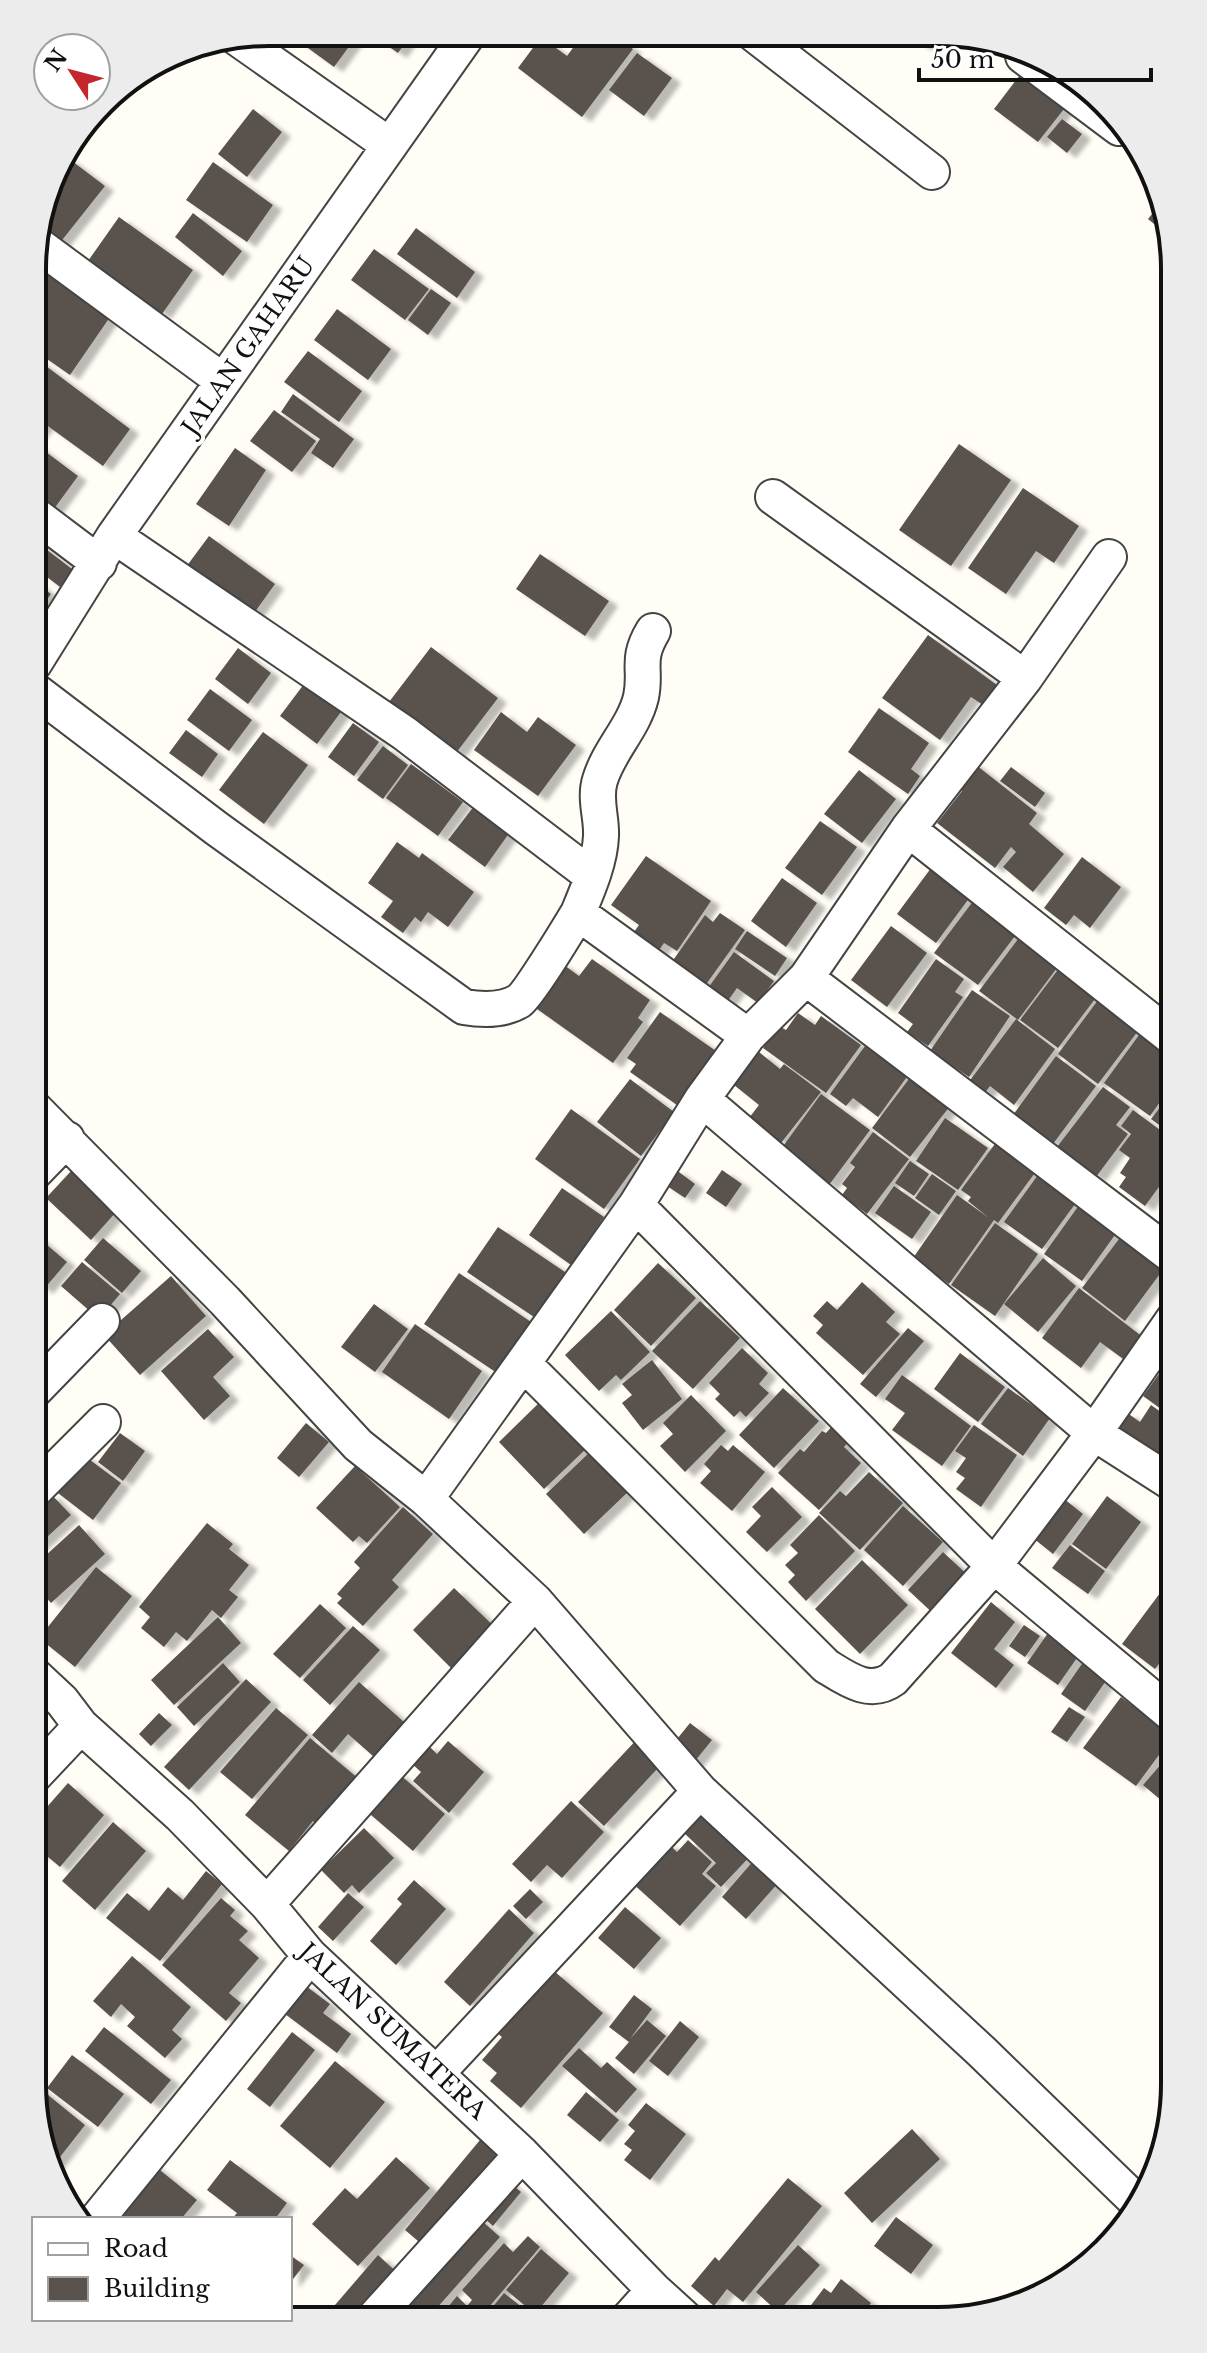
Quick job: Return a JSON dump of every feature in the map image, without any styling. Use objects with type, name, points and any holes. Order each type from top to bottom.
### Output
[{"type":"street","name":"JALAN GAHARU","points":[[46,645],[106,550],[460,46]]},
{"type":"street","points":[[769,46],[932,172]]},
{"type":"street","points":[[250,47],[389,145]]},
{"type":"street","points":[[1054,79],[1091,107]]},
{"type":"street","points":[[47,252],[223,381]]},
{"type":"street","points":[[773,497],[1025,678]]},
{"type":"street","points":[[46,520],[106,550],[404,733],[592,876]]},
{"type":"street","points":[[426,1499],[636,1205],[702,1099],[748,1036],[806,978],[908,829],[1025,678],[1109,557]]},
{"type":"street","points":[[46,699],[216,828],[464,1007],[484,1010],[521,1000],[578,913],[592,876],[601,836],[597,795],[599,783],[635,714],[641,696],[641,658],[653,631]]},
{"type":"street","points":[[908,829],[1161,1029]]},
{"type":"street","points":[[578,913],[748,1036]]},
{"type":"street","points":[[806,978],[1161,1247]]},
{"type":"street","points":[[702,1099],[1094,1433],[1161,1476]]},
{"type":"street","points":[[46,1119],[225,1301],[358,1445],[426,1499],[535,1601],[700,1791],[981,2051],[1130,2196]]},
{"type":"street","points":[[46,1161],[67,1139]]},
{"type":"street","points":[[636,1205],[994,1566],[1161,1705]]},
{"type":"street","points":[[46,1379],[102,1321]]},
{"type":"street","points":[[524,1364],[826,1666],[854,1683],[875,1687],[893,1679],[994,1566],[1094,1433],[1161,1337]]},
{"type":"street","points":[[46,1479],[103,1422]]},
{"type":"street","points":[[267,1904],[535,1601]]},
{"type":"street","name":"JALAN SUMATERA","points":[[46,1686],[81,1726],[180,1815],[267,1904],[310,1956],[522,2154],[673,2307]]},
{"type":"street","points":[[46,1763],[81,1726]]},
{"type":"street","points":[[437,2073],[700,1791]]},
{"type":"street","points":[[99,2217],[310,1956]]},
{"type":"street","points":[[384,2307],[522,2154]]},
{"type":"street","points":[[639,2307],[654,2290]]},
{"type":"building","points":[[305,46],[349,46],[334,67]]},
{"type":"building","points":[[388,46],[403,46],[398,53]]},
{"type":"building","points":[[534,46],[553,46],[567,56],[574,46],[629,46],[633,49],[582,117],[518,68]]},
{"type":"building","points":[[637,53],[672,78],[644,116],[609,90]]},
{"type":"building","points":[[1020,75],[1064,109],[1038,142],[994,109]]},
{"type":"building","points":[[253,109],[282,132],[247,177],[218,154]]},
{"type":"building","points":[[1062,119],[1082,134],[1067,153],[1047,137]]},
{"type":"building","points":[[74,162],[105,186],[59,244],[49,236],[58,197]]},
{"type":"building","points":[[213,162],[273,205],[247,242],[186,200]]},
{"type":"building","points":[[1153,212],[1157,227],[1148,219]]},
{"type":"building","points":[[193,213],[242,251],[223,276],[175,237]]},
{"type":"building","points":[[119,217],[193,270],[162,314],[88,261]]},
{"type":"building","points":[[416,228],[475,272],[457,298],[397,254]]},
{"type":"building","points":[[374,249],[429,289],[405,320],[351,280]]},
{"type":"building","points":[[46,273],[110,317],[70,375],[46,358]]},
{"type":"building","points":[[431,289],[451,303],[428,335],[408,320]]},
{"type":"building","points":[[337,309],[391,349],[368,380],[314,340]]},
{"type":"building","points":[[308,351],[362,391],[339,422],[284,382]]},
{"type":"building","points":[[46,366],[130,429],[103,466],[46,425]]},
{"type":"building","points":[[293,394],[354,439],[333,468],[311,453],[320,439],[281,412]]},
{"type":"building","points":[[274,410],[316,441],[292,472],[250,441]]},
{"type":"building","points":[[959,444],[1011,480],[951,566],[899,530]]},
{"type":"building","points":[[235,448],[266,470],[229,526],[196,504]]},
{"type":"building","points":[[46,452],[78,476],[51,513],[46,509]]},
{"type":"building","points":[[1023,488],[1079,526],[1054,563],[1036,551],[1006,594],[968,568]]},
{"type":"building","points":[[209,536],[275,584],[252,616],[186,567]]},
{"type":"building","points":[[46,549],[72,569],[60,587],[46,576]]},
{"type":"building","points":[[540,554],[609,601],[585,636],[516,589]]},
{"type":"building","points":[[928,635],[997,685],[983,705],[971,697],[940,740],[882,698]]},
{"type":"building","points":[[431,647],[498,698],[456,753],[389,702]]},
{"type":"building","points":[[238,648],[271,673],[248,704],[215,679]]},
{"type":"building","points":[[307,680],[344,708],[317,744],[280,716]]},
{"type":"building","points":[[210,689],[252,720],[229,751],[187,720]]},
{"type":"building","points":[[879,708],[929,743],[911,769],[920,776],[908,794],[848,752]]},
{"type":"building","points":[[501,712],[527,732],[538,717],[576,745],[538,796],[474,750]]},
{"type":"building","points":[[353,723],[379,742],[354,776],[328,757]]},
{"type":"building","points":[[186,730],[218,754],[202,777],[169,753]]},
{"type":"building","points":[[263,732],[308,765],[264,824],[219,790]]},
{"type":"building","points":[[383,746],[408,765],[383,799],[357,780]]},
{"type":"building","points":[[971,761],[1037,813],[1029,824],[1064,854],[1033,892],[1003,867],[1016,852],[1011,847],[995,868],[937,823],[962,791],[954,785]]},
{"type":"building","points":[[411,764],[463,802],[438,836],[386,798]]},
{"type":"building","points":[[1011,767],[1045,793],[1035,807],[1000,781]]},
{"type":"building","points":[[859,770],[896,799],[862,843],[824,814]]},
{"type":"building","points":[[474,806],[510,832],[485,867],[448,840]]},
{"type":"building","points":[[820,821],[857,847],[822,895],[785,868]]},
{"type":"building","points":[[397,842],[419,858],[422,853],[474,892],[448,927],[428,912],[421,922],[415,917],[403,933],[381,917],[393,901],[368,883]]},
{"type":"building","points":[[646,856],[711,901],[677,951],[664,943],[655,956],[629,939],[639,925],[611,905]]},
{"type":"building","points":[[1082,857],[1121,887],[1090,928],[1074,915],[1066,925],[1044,908]]},
{"type":"building","points":[[934,864],[973,893],[936,943],[897,914]]},
{"type":"building","points":[[782,878],[817,903],[786,947],[751,921]]},
{"type":"building","points":[[974,900],[1018,932],[978,985],[934,953]]},
{"type":"building","points":[[720,913],[745,930],[702,990],[669,966],[705,915],[713,922]]},
{"type":"building","points":[[891,926],[927,953],[887,1007],[851,980]]},
{"type":"building","points":[[747,931],[787,958],[775,976],[735,949]]},
{"type":"building","points":[[1024,931],[1063,960],[1018,1020],[979,991]]},
{"type":"building","points":[[734,952],[774,981],[758,1003],[737,988],[727,1002],[708,988]]},
{"type":"building","points":[[592,959],[650,1000],[638,1018],[643,1022],[613,1063],[530,1004],[560,962],[579,976]]},
{"type":"building","points":[[936,959],[964,979],[955,992],[963,997],[928,1046],[907,1032],[913,1024],[898,1013]]},
{"type":"building","points":[[1063,963],[1101,991],[1058,1048],[1020,1020]]},
{"type":"building","points":[[972,990],[1010,1016],[969,1077],[930,1051]]},
{"type":"building","points":[[1104,992],[1144,1023],[1098,1084],[1058,1054]]},
{"type":"building","points":[[660,1012],[716,1051],[677,1105],[630,1072],[636,1064],[627,1058]]},
{"type":"building","points":[[798,1013],[815,1025],[821,1016],[861,1045],[826,1093],[763,1048],[779,1026],[786,1030]]},
{"type":"building","points":[[1016,1019],[1055,1049],[1014,1105],[990,1086],[984,1094],[968,1083]]},
{"type":"building","points":[[1147,1024],[1161,1037],[1161,1101],[1150,1116],[1104,1083]]},
{"type":"building","points":[[865,1046],[880,1057],[887,1047],[914,1067],[878,1117],[853,1098],[846,1106],[830,1094]]},
{"type":"building","points":[[759,1052],[780,1069],[784,1064],[821,1092],[781,1143],[749,1118],[759,1105],[734,1085]]},
{"type":"building","points":[[1056,1056],[1096,1086],[1053,1144],[1013,1115]]},
{"type":"building","points":[[915,1071],[954,1101],[910,1157],[872,1128]]},
{"type":"building","points":[[630,1079],[674,1112],[641,1156],[597,1122]]},
{"type":"building","points":[[1103,1087],[1130,1107],[1116,1125],[1128,1134],[1096,1177],[1057,1147]]},
{"type":"building","points":[[821,1094],[870,1130],[829,1185],[781,1149]]},
{"type":"building","points":[[1161,1106],[1161,1126],[1151,1119]]},
{"type":"building","points":[[571,1109],[640,1159],[604,1209],[535,1159]]},
{"type":"building","points":[[1133,1110],[1161,1131],[1161,1184],[1145,1206],[1119,1187],[1126,1177],[1120,1173],[1130,1158],[1119,1150],[1131,1134],[1121,1126]]},
{"type":"building","points":[[945,1118],[988,1148],[958,1190],[916,1161]]},
{"type":"building","points":[[873,1132],[909,1159],[867,1214],[842,1195],[847,1188],[842,1184],[855,1167],[850,1163]]},
{"type":"building","points":[[1000,1137],[1040,1166],[998,1223],[994,1220],[949,1284],[913,1258],[957,1195],[989,1218],[968,1201],[971,1197],[961,1190]]},
{"type":"building","points":[[910,1161],[929,1174],[914,1196],[895,1183]]},
{"type":"building","points":[[675,1169],[695,1184],[685,1198],[664,1184]]},
{"type":"building","points":[[72,1170],[117,1211],[91,1240],[46,1198]]},
{"type":"building","points":[[722,1170],[742,1184],[726,1207],[706,1193]]},
{"type":"building","points":[[1040,1172],[1078,1200],[1042,1249],[1004,1222]]},
{"type":"building","points":[[932,1174],[956,1191],[939,1215],[915,1198]]},
{"type":"building","points":[[894,1186],[931,1212],[912,1239],[875,1213]]},
{"type":"building","points":[[562,1188],[604,1217],[571,1265],[529,1235]]},
{"type":"building","points":[[1087,1194],[1117,1232],[1082,1281],[1044,1254]]},
{"type":"building","points":[[995,1223],[1038,1254],[995,1316],[951,1285]]},
{"type":"building","points":[[498,1227],[565,1272],[534,1317],[467,1272]]},
{"type":"building","points":[[1125,1231],[1161,1258],[1161,1272],[1125,1321],[1082,1288]]},
{"type":"building","points":[[103,1238],[141,1271],[122,1293],[84,1260]]},
{"type":"building","points":[[46,1244],[67,1262],[46,1287]]},
{"type":"building","points":[[1043,1258],[1076,1286],[1038,1332],[1004,1304]]},
{"type":"building","points":[[82,1262],[120,1294],[99,1319],[61,1286]]},
{"type":"building","points":[[658,1263],[696,1298],[651,1346],[614,1310]]},
{"type":"building","points":[[459,1273],[534,1324],[500,1375],[424,1324]]},
{"type":"building","points":[[171,1276],[206,1316],[140,1375],[104,1335]]},
{"type":"building","points":[[862,1282],[895,1312],[886,1322],[900,1334],[863,1375],[816,1333],[823,1325],[813,1316],[827,1301],[837,1310]]},
{"type":"building","points":[[1079,1288],[1148,1341],[1130,1364],[1100,1342],[1081,1368],[1042,1338]]},
{"type":"building","points":[[700,1301],[740,1338],[693,1389],[652,1351]]},
{"type":"building","points":[[374,1304],[408,1329],[375,1372],[341,1347]]},
{"type":"building","points":[[611,1311],[650,1352],[621,1380],[616,1375],[599,1391],[565,1355]]},
{"type":"building","points":[[415,1324],[482,1371],[449,1419],[382,1372]]},
{"type":"building","points":[[908,1328],[924,1341],[876,1397],[860,1384]]},
{"type":"building","points":[[208,1329],[234,1357],[213,1377],[230,1396],[204,1420],[161,1371]]},
{"type":"building","points":[[742,1348],[768,1373],[759,1384],[769,1393],[746,1417],[740,1411],[734,1417],[715,1399],[720,1394],[709,1383]]},
{"type":"building","points":[[960,1353],[1005,1387],[978,1422],[934,1389]]},
{"type":"building","points":[[652,1360],[682,1399],[643,1430],[622,1403],[632,1395],[622,1384]]},
{"type":"building","points":[[1161,1371],[1161,1409],[1143,1396]]},
{"type":"building","points":[[902,1375],[971,1426],[942,1466],[892,1430],[905,1413],[885,1399]]},
{"type":"building","points":[[783,1388],[819,1421],[774,1468],[739,1435]]},
{"type":"building","points":[[1008,1388],[1050,1418],[1023,1456],[981,1424]]},
{"type":"building","points":[[691,1395],[726,1431],[685,1472],[660,1446],[673,1434],[663,1423]]},
{"type":"building","points":[[542,1400],[588,1447],[544,1489],[499,1442]]},
{"type":"building","points":[[1151,1405],[1161,1412],[1161,1471],[1109,1435],[1126,1412],[1140,1422]]},
{"type":"building","points":[[306,1423],[329,1442],[299,1477],[277,1458]]},
{"type":"building","points":[[833,1425],[850,1440],[844,1447],[861,1463],[819,1510],[778,1473],[800,1449],[804,1452],[822,1431],[826,1433]]},
{"type":"building","points":[[974,1425],[1017,1455],[981,1507],[956,1489],[965,1478],[956,1472],[966,1458],[955,1451]]},
{"type":"building","points":[[120,1433],[145,1451],[123,1481],[98,1462]]},
{"type":"building","points":[[721,1445],[728,1451],[733,1445],[765,1472],[732,1511],[700,1483],[711,1471],[704,1464]]},
{"type":"building","points":[[592,1450],[630,1490],[584,1534],[546,1494]]},
{"type":"building","points":[[82,1454],[121,1483],[93,1520],[54,1490]]},
{"type":"building","points":[[355,1466],[400,1507],[367,1543],[359,1536],[353,1542],[316,1508]]},
{"type":"building","points":[[869,1472],[903,1503],[860,1550],[819,1513],[840,1491],[846,1496]]},
{"type":"building","points":[[772,1487],[802,1517],[767,1552],[746,1532],[761,1516],[752,1507]]},
{"type":"building","points":[[50,1493],[71,1515],[46,1538],[46,1497]]},
{"type":"building","points":[[1107,1496],[1141,1522],[1106,1569],[1072,1544]]},
{"type":"building","points":[[1063,1498],[1083,1514],[1053,1554],[1033,1538]]},
{"type":"building","points":[[903,1506],[943,1542],[903,1586],[864,1550]]},
{"type":"building","points":[[403,1507],[433,1534],[392,1580],[399,1587],[363,1626],[337,1603],[342,1598],[337,1594],[360,1568],[354,1562]]},
{"type":"building","points":[[819,1515],[855,1551],[806,1601],[788,1582],[795,1575],[785,1565],[798,1553],[790,1545]]},
{"type":"building","points":[[207,1523],[233,1544],[229,1549],[249,1565],[229,1590],[238,1597],[221,1618],[212,1610],[187,1641],[176,1632],[164,1647],[141,1628],[150,1617],[139,1607]]},
{"type":"building","points":[[79,1525],[105,1554],[51,1603],[46,1597],[46,1555]]},
{"type":"building","points":[[1070,1545],[1105,1571],[1088,1594],[1052,1568]]},
{"type":"building","points":[[943,1552],[972,1579],[937,1617],[908,1590]]},
{"type":"building","points":[[862,1560],[908,1605],[860,1654],[815,1609]]},
{"type":"building","points":[[96,1567],[132,1596],[75,1667],[46,1644],[46,1629]]},
{"type":"building","points":[[454,1588],[500,1632],[458,1675],[413,1630]]},
{"type":"building","points":[[1161,1592],[1161,1661],[1155,1669],[1122,1644]]},
{"type":"building","points":[[991,1602],[1015,1622],[994,1649],[1014,1665],[996,1688],[951,1653]]},
{"type":"building","points":[[320,1604],[346,1628],[300,1678],[273,1654]]},
{"type":"building","points":[[218,1617],[241,1643],[174,1705],[151,1680]]},
{"type":"building","points":[[1024,1625],[1040,1636],[1025,1657],[1009,1646]]},
{"type":"building","points":[[353,1626],[380,1650],[330,1705],[303,1680]]},
{"type":"building","points":[[1048,1633],[1079,1655],[1058,1685],[1027,1663]]},
{"type":"building","points":[[1086,1658],[1110,1675],[1085,1711],[1061,1694]]},
{"type":"building","points":[[223,1663],[240,1682],[194,1726],[177,1707]]},
{"type":"building","points":[[246,1679],[271,1702],[189,1790],[164,1767]]},
{"type":"building","points":[[359,1682],[413,1730],[382,1764],[348,1734],[332,1753],[312,1735]]},
{"type":"building","points":[[1121,1697],[1161,1727],[1161,1752],[1136,1786],[1083,1748]]},
{"type":"building","points":[[1069,1707],[1085,1717],[1067,1742],[1051,1732]]},
{"type":"building","points":[[276,1708],[308,1735],[252,1799],[220,1772]]},
{"type":"building","points":[[159,1713],[172,1725],[151,1746],[139,1734]]},
{"type":"building","points":[[690,1723],[712,1740],[691,1766],[669,1749]]},
{"type":"building","points":[[641,1735],[658,1751],[650,1760],[658,1768],[604,1826],[578,1802]]},
{"type":"building","points":[[310,1738],[365,1784],[320,1828],[313,1821],[289,1851],[245,1815]]},
{"type":"building","points":[[448,1741],[484,1772],[449,1813],[413,1781],[421,1772],[411,1763],[427,1744],[437,1754]]},
{"type":"building","points":[[1161,1764],[1161,1800],[1143,1785]]},
{"type":"building","points":[[397,1772],[445,1814],[413,1851],[364,1809]]},
{"type":"building","points":[[68,1783],[104,1815],[60,1867],[46,1855],[46,1808]]},
{"type":"building","points":[[571,1801],[604,1832],[562,1878],[547,1865],[531,1882],[512,1864]]},
{"type":"building","points":[[709,1806],[756,1850],[721,1887],[706,1873],[716,1863],[684,1833]]},
{"type":"building","points":[[113,1822],[146,1851],[95,1910],[62,1881]]},
{"type":"building","points":[[364,1828],[394,1858],[359,1893],[352,1885],[344,1893],[321,1870]]},
{"type":"building","points":[[688,1840],[712,1862],[702,1874],[716,1886],[680,1926],[631,1882],[667,1842],[677,1852]]},
{"type":"building","points":[[755,1859],[780,1881],[746,1919],[722,1897]]},
{"type":"building","points":[[206,1871],[222,1884],[160,1961],[106,1918],[127,1893],[149,1911],[168,1887],[183,1900]]},
{"type":"building","points":[[414,1880],[446,1909],[396,1965],[370,1941],[402,1904],[397,1899]]},
{"type":"building","points":[[530,1889],[543,1902],[526,1919],[513,1906]]},
{"type":"building","points":[[348,1893],[364,1907],[333,1941],[318,1927]]},
{"type":"building","points":[[221,1898],[235,1910],[230,1916],[248,1931],[239,1940],[259,1958],[229,1993],[241,2003],[226,2021],[162,1965]]},
{"type":"building","points":[[625,1907],[661,1938],[634,1969],[598,1938]]},
{"type":"building","points":[[509,1909],[534,1933],[470,2006],[444,1982]]},
{"type":"building","points":[[132,1956],[191,2007],[172,2030],[182,2039],[165,2058],[127,2026],[135,2017],[121,2004],[111,2017],[93,2001]]},
{"type":"building","points":[[554,1971],[603,2013],[521,2108],[490,2081],[497,2073],[482,2060],[502,2037],[490,2027]]},
{"type":"building","points":[[302,1983],[330,2004],[323,2013],[351,2034],[337,2053],[281,2011]]},
{"type":"building","points":[[634,1995],[652,2009],[630,2039],[647,2020],[666,2036],[634,2074],[615,2058],[629,2042],[609,2027]]},
{"type":"building","points":[[680,2021],[699,2037],[668,2076],[649,2061]]},
{"type":"building","points":[[104,2027],[171,2080],[151,2104],[85,2051]]},
{"type":"building","points":[[292,2032],[315,2050],[270,2107],[247,2089]]},
{"type":"building","points":[[579,2048],[601,2068],[607,2062],[637,2089],[616,2113],[562,2066]]},
{"type":"building","points":[[72,2055],[124,2094],[98,2127],[47,2088]]},
{"type":"building","points":[[335,2061],[385,2102],[330,2168],[280,2126]]},
{"type":"building","points":[[586,2092],[619,2120],[600,2142],[567,2115]]},
{"type":"building","points":[[46,2093],[85,2125],[59,2158],[50,2128]]},
{"type":"building","points":[[646,2103],[686,2134],[650,2180],[624,2160],[632,2150],[624,2144],[635,2131],[628,2125]]},
{"type":"building","points":[[912,2129],[940,2159],[872,2223],[844,2193]]},
{"type":"building","points":[[480,2140],[506,2162],[431,2252],[405,2230]]},
{"type":"building","points":[[396,2157],[430,2188],[358,2266],[312,2224],[345,2188],[357,2199]]},
{"type":"building","points":[[230,2160],[287,2203],[276,2217],[234,2217],[237,2213],[207,2190]]},
{"type":"building","points":[[150,2162],[197,2200],[183,2217],[126,2217],[113,2206]]},
{"type":"building","points":[[504,2178],[521,2192],[493,2226],[476,2211]]},
{"type":"building","points":[[788,2178],[822,2206],[743,2302],[727,2289],[714,2306],[691,2286],[715,2257],[719,2261]]},
{"type":"building","points":[[473,2213],[500,2237],[438,2307],[396,2307]]},
{"type":"building","points":[[896,2217],[933,2245],[911,2274],[874,2246]]},
{"type":"building","points":[[528,2236],[540,2247],[489,2307],[448,2307],[457,2296],[467,2306],[472,2300],[462,2290],[504,2243],[513,2252]]},
{"type":"building","points":[[798,2245],[820,2265],[782,2307],[772,2307],[756,2292]]},
{"type":"building","points":[[541,2249],[569,2273],[541,2307],[527,2307],[506,2290]]},
{"type":"building","points":[[378,2255],[403,2278],[378,2307],[335,2305]]},
{"type":"building","points":[[292,2256],[304,2265],[292,2280]]},
{"type":"building","points":[[841,2279],[871,2303],[868,2307],[810,2307],[824,2288],[831,2293]]},
{"type":"building","points":[[504,2293],[522,2307],[493,2307]]}]
